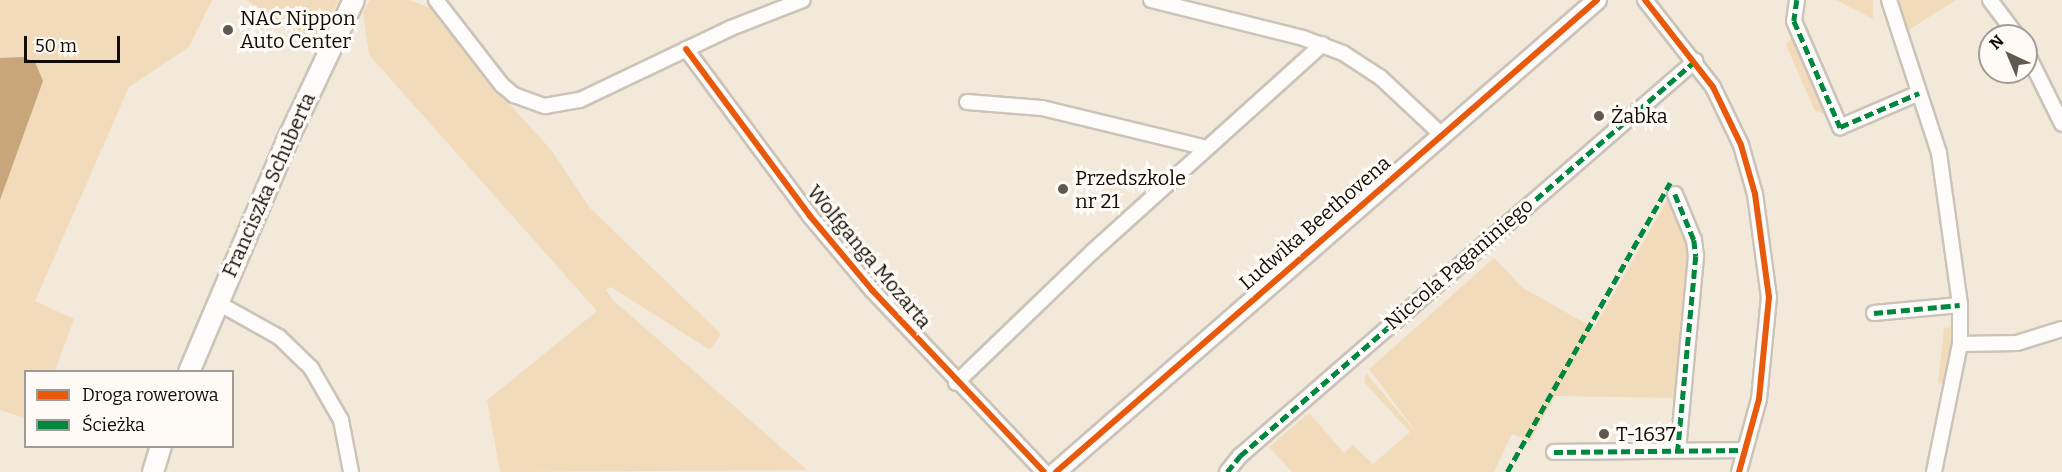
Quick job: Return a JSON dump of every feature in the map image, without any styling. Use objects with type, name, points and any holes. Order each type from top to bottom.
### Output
[{"type":"main road","name":"Franciszka Schuberta","points":[[190,370],[286,143],[354,0]]},
{"type":"main road","points":[[153,472],[161,448]]},
{"type":"street","points":[[436,0],[502,85],[532,104],[560,106],[580,100],[687,49],[804,0]]},
{"type":"street","points":[[1151,0],[1323,44],[1375,73],[1442,135]]},
{"type":"street","name":"Ludwika Beethovena","points":[[1056,472],[1597,0]]},
{"type":"street","points":[[1645,0],[1714,88],[1740,145],[1755,194],[1768,297],[1766,340],[1759,399],[1739,472]]},
{"type":"street","points":[[1797,0],[1794,21],[1840,127],[1919,93]]},
{"type":"street","points":[[1888,0],[1945,182],[1960,305],[1960,344],[1934,472]]},
{"type":"street","points":[[1990,0],[2008,24]]},
{"type":"street","points":[[956,383],[1093,251],[1323,44]]},
{"type":"street","name":"Wolfganga Mozarta","points":[[687,49],[810,216],[956,383],[1044,472]]},
{"type":"street","name":"Niccola Paganiniego","points":[[1227,472],[1249,448],[1695,61]]},
{"type":"street","points":[[2038,74],[2062,120]]},
{"type":"street","points":[[968,102],[1042,108],[1207,148]]},
{"type":"street","points":[[1675,194],[1694,240],[1696,256],[1678,449]]},
{"type":"street","points":[[218,303],[279,337],[311,368],[341,420],[351,472]]},
{"type":"street","points":[[1874,313],[1960,305]]},
{"type":"street","points":[[1960,344],[2016,343],[2062,329]]},
{"type":"street","points":[[1554,452],[1745,450]]},
{"type":"shaded area","points":[[0,0],[212,0],[189,47],[129,87],[35,301],[74,319],[55,370],[24,370],[24,418],[0,410]]},
{"type":"shaded area","points":[[246,0],[339,0],[315,45]]},
{"type":"shaded area","points":[[370,0],[409,0],[435,10],[487,79],[552,151],[590,208],[721,334],[710,350],[611,287],[606,290],[613,300],[807,470],[500,472],[487,400],[597,311],[369,55],[363,12]]},
{"type":"shaded area","points":[[1836,0],[1873,0],[1873,19]]},
{"type":"shaded area","points":[[1895,0],[1956,0],[1904,33]]},
{"type":"shaded area","points":[[1793,35],[1826,114],[1815,111],[1786,45]]},
{"type":"shaded area","points":[[23,57],[35,62],[43,81],[0,200],[0,58]]},
{"type":"shaded area","points":[[1672,198],[1689,250],[1676,398],[1555,396],[1530,441],[1512,434],[1494,472],[1292,472],[1269,447],[1309,413],[1344,453],[1353,445],[1373,464],[1410,432],[1364,382],[1366,373],[1419,436],[1369,369],[1494,258],[1523,288],[1594,328],[1668,199]]},
{"type":"shaded area","points":[[1953,327],[1951,365],[1946,382],[1938,384],[1944,328]]},
{"type":"marked path","points":[[1797,0],[1794,21],[1840,127],[1919,93]]},
{"type":"marked path","points":[[1227,472],[1240,456],[1695,61]]},
{"type":"marked path","points":[[1507,472],[1670,183]]},
{"type":"marked path","points":[[1675,194],[1694,240],[1696,256],[1678,449]]},
{"type":"marked path","points":[[1874,313],[1960,305]]},
{"type":"marked path","points":[[1554,452],[1745,450]]},
{"type":"cycle path","points":[[1056,472],[1597,0]]},
{"type":"cycle path","points":[[1645,0],[1713,87],[1741,145],[1755,194],[1769,297],[1759,399],[1739,472]]},
{"type":"cycle path","points":[[686,49],[810,216],[872,290],[1044,472]]},
{"type":"place","name":"NAC Nippon Auto Center","points":[[228,30]]},
{"type":"place","name":"Żabka","points":[[1599,116]]},
{"type":"place","name":"Przedszkole nr 21","points":[[1063,189]]},
{"type":"place","name":"T-1637","points":[[1604,434]]}]
